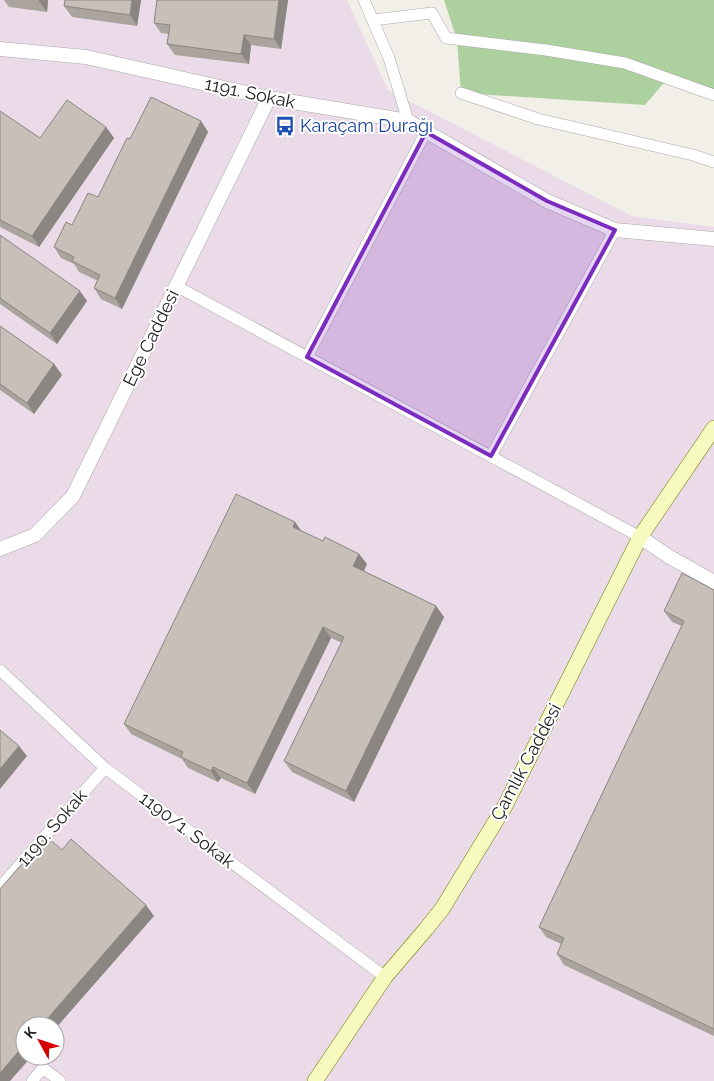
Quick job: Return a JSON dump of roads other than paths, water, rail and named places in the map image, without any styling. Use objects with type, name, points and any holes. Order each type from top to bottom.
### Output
[{"type":"main road","name":"Çamlık Caddesi","points":[[315,1081],[385,977],[442,909],[505,806],[640,537],[714,428]]},
{"type":"street","points":[[364,0],[389,58],[408,121]]},
{"type":"street","points":[[373,20],[432,13],[446,38],[546,50],[625,63],[714,95]]},
{"type":"street","name":"1191. Sokak","points":[[0,49],[86,57],[269,98],[408,121],[547,201],[615,230],[714,239]]},
{"type":"street","points":[[461,93],[538,119],[694,155],[714,162]]},
{"type":"street","name":"Ege Caddesi","points":[[0,549],[35,536],[73,496],[269,98]]},
{"type":"street","points":[[307,357],[426,132]]},
{"type":"street","points":[[491,456],[615,230]]},
{"type":"street","points":[[176,286],[640,537],[668,556],[714,582]]},
{"type":"street","name":"1190/1. Sokak","points":[[0,670],[105,768],[385,977]]},
{"type":"street","name":"1190. Sokak","points":[[0,887],[105,768]]},
{"type":"street","points":[[32,1081],[43,1068],[60,1081]]},
{"type":"place","name":"Karaçam Durağı","points":[[285,126]]}]
